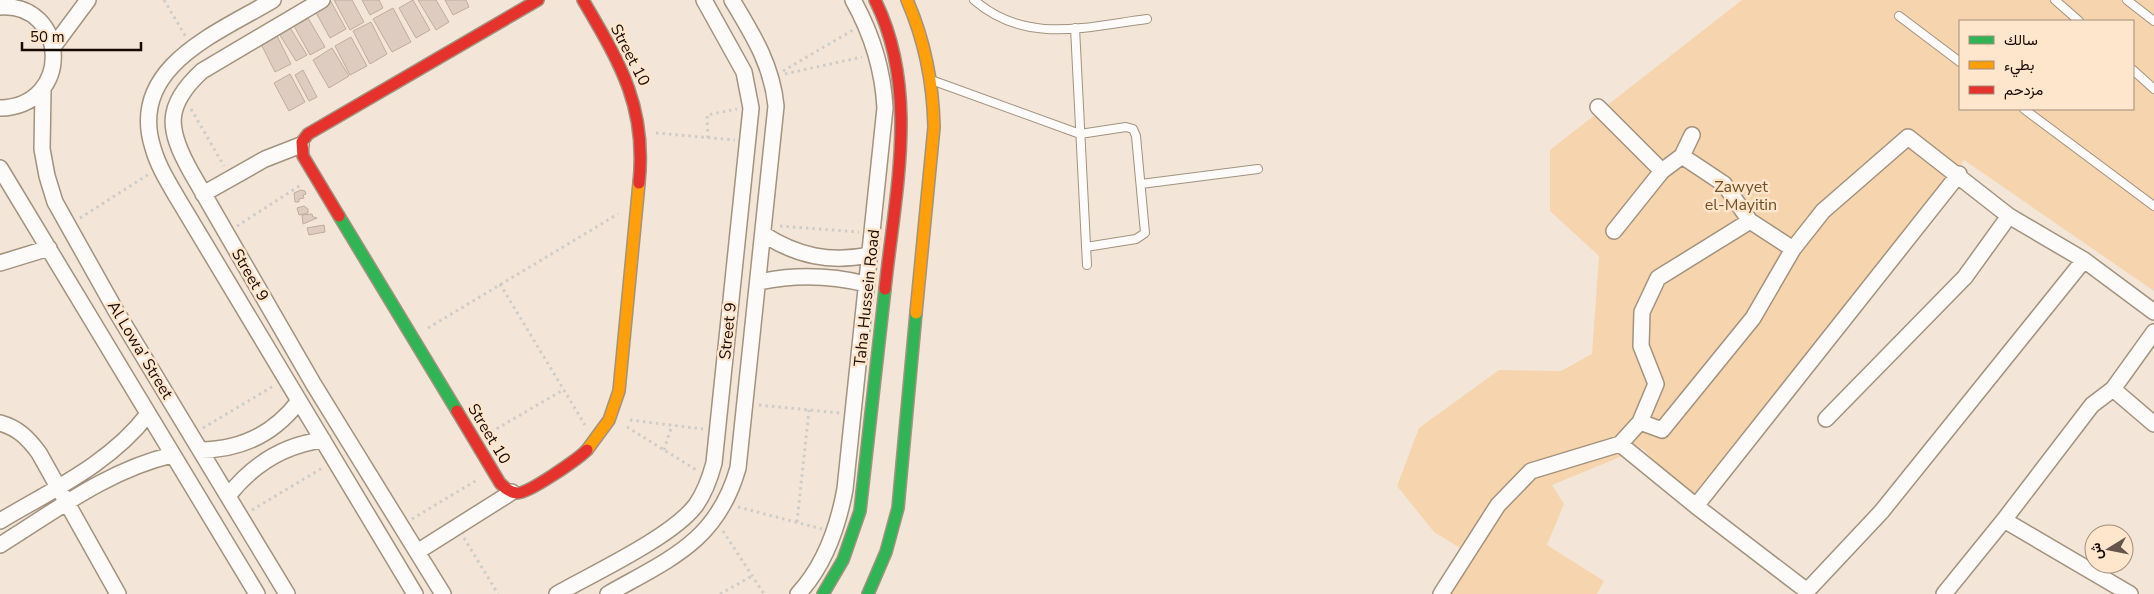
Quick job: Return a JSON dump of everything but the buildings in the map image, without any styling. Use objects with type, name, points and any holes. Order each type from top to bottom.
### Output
[{"type":"street","points":[[0,6],[8,0]]},
{"type":"street","points":[[53,47],[88,0]]},
{"type":"street","name":"Street 9","points":[[273,0],[192,48],[161,77],[152,93],[148,112],[149,129],[160,167],[169,184],[415,594]]},
{"type":"street","points":[[181,92],[202,72],[322,0]]},
{"type":"street","points":[[203,194],[265,159],[301,145],[311,131],[538,0]]},
{"type":"street","name":"Street 10","points":[[301,145],[303,156],[492,470],[503,487],[512,492],[522,492],[572,464],[595,443],[611,418],[619,390],[638,202],[641,132],[638,113],[627,77],[583,0]]},
{"type":"street","name":"Street 9","points":[[557,594],[675,525],[696,505],[710,478],[718,431],[751,108],[744,72],[704,0]]},
{"type":"street","points":[[712,14],[733,0]]},
{"type":"street","name":"Street 9","points":[[608,594],[674,556],[704,534],[716,520],[725,503],[738,468],[776,121],[772,77],[761,49],[733,0]]},
{"type":"street","points":[[798,594],[822,560],[834,532],[844,489],[885,108],[884,88],[877,54],[865,23],[852,0]]},
{"type":"street","name":"Taha Hussein Road","points":[[823,594],[848,552],[859,516],[902,119],[901,85],[890,35],[875,0]]},
{"type":"street","points":[[868,594],[880,571],[892,540],[898,508],[934,127],[933,81],[926,49],[908,0]]},
{"type":"street","points":[[0,6],[17,8],[36,18],[50,36],[53,47],[53,70],[42,90],[23,104],[0,108]]},
{"type":"street","name":"Al Lowa' Street","points":[[42,90],[42,149],[55,202],[116,311],[287,594]]},
{"type":"street","name":"Street 9","points":[[181,92],[176,102],[174,126],[181,154],[190,172],[314,385],[442,594]]},
{"type":"street","points":[[1598,107],[1662,171]]},
{"type":"street","points":[[1614,231],[1662,171],[1682,156],[1692,135]]},
{"type":"street","points":[[1640,422],[1662,430],[1753,318],[1794,249],[1822,211],[1908,136],[1959,174],[2009,216],[2084,260],[2154,312]]},
{"type":"street","points":[[1682,156],[1724,184],[1750,221],[1794,249]]},
{"type":"street","points":[[169,184],[190,172]]},
{"type":"street","points":[[1696,506],[1959,174]]},
{"type":"street","name":"Al Lowa' Street","points":[[1,176],[49,248],[257,594]]},
{"type":"street","points":[[876,191],[895,192]]},
{"type":"street","points":[[1826,419],[1965,278],[2009,216]]},
{"type":"street","points":[[1441,594],[1498,505],[1531,471],[1620,444],[1640,422],[1656,384],[1641,346],[1642,312],[1658,278],[1750,221]]},
{"type":"street","points":[[764,229],[784,246],[806,255],[838,259],[869,255]]},
{"type":"street","points":[[0,262],[49,248]]},
{"type":"street","points":[[1620,444],[1696,506],[1807,591],[1882,512],[2084,260]]},
{"type":"street","points":[[758,282],[785,277],[830,276],[884,298]]},
{"type":"street","points":[[94,324],[116,311]]},
{"type":"street","points":[[1944,594],[2004,520],[2092,405],[2113,389],[2154,332]]},
{"type":"street","points":[[726,352],[751,354]]},
{"type":"street","points":[[2113,389],[2154,424]]},
{"type":"street","points":[[200,450],[229,448],[256,439],[280,423],[300,401]]},
{"type":"street","points":[[0,521],[116,449],[148,414]]},
{"type":"street","points":[[0,422],[11,426],[28,437],[39,453],[118,594]]},
{"type":"street","points":[[228,496],[246,474],[269,457],[295,446],[323,440]]},
{"type":"street","points":[[0,545],[121,472],[142,462],[172,455]]},
{"type":"street","points":[[417,552],[512,492]]},
{"type":"street","points":[[2004,520],[2130,594]]},
{"type":"lane","points":[[974,0],[999,18],[1018,25],[1056,30],[1147,19]]},
{"type":"lane","points":[[2055,0],[2077,20]]},
{"type":"lane","points":[[2128,0],[2154,21]]},
{"type":"lane","points":[[1899,16],[1959,61]]},
{"type":"lane","points":[[1075,28],[1086,265]]},
{"type":"lane","points":[[2134,71],[2154,89]]},
{"type":"lane","points":[[933,81],[1080,134],[1126,127],[1133,130],[1136,136],[1146,227],[1143,236],[1086,247]]},
{"type":"lane","points":[[2025,110],[2154,206]]},
{"type":"lane","points":[[1141,184],[1258,169]]},
{"type":"path","points":[[164,0],[192,48]]},
{"type":"path","points":[[772,77],[865,23]]},
{"type":"path","points":[[772,77],[877,54]]},
{"type":"path","points":[[181,92],[231,178]]},
{"type":"path","points":[[708,138],[706,116],[709,113],[751,108]]},
{"type":"path","points":[[641,132],[748,141]]},
{"type":"path","points":[[67,226],[160,167]]},
{"type":"path","points":[[226,232],[315,176]]},
{"type":"path","points":[[412,337],[638,202]]},
{"type":"path","points":[[764,229],[872,233]]},
{"type":"path","points":[[500,284],[595,443]]},
{"type":"path","points":[[191,435],[286,379]]},
{"type":"path","points":[[475,441],[563,390]]},
{"type":"path","points":[[746,404],[852,414]]},
{"type":"path","points":[[797,522],[809,410]]},
{"type":"path","points":[[611,418],[718,431]]},
{"type":"path","points":[[611,418],[710,478]]},
{"type":"path","points":[[664,450],[672,425]]},
{"type":"path","points":[[240,517],[335,460]]},
{"type":"path","points":[[400,526],[492,470]]},
{"type":"path","points":[[725,503],[834,532]]},
{"type":"path","points":[[716,520],[764,594]]},
{"type":"path","points":[[457,527],[498,594]]},
{"type":"path","points":[[720,594],[752,576]]},
{"type":"green space","name":"Zawyet el-Mayitin","points":[[1742,0],[2154,0],[2154,291],[1964,160],[1695,503],[1642,448],[1552,485],[1564,504],[1547,545],[1604,581],[1597,594],[1442,594],[1465,551],[1434,532],[1397,486],[1419,428],[1499,370],[1561,371],[1592,354],[1599,256],[1550,211],[1550,150]]},
{"type":"traffic: fast","points":[[339,216],[457,411]]},
{"type":"traffic: fast","points":[[823,594],[843,560],[860,511],[885,289]]},
{"type":"traffic: fast","points":[[868,594],[886,552],[898,508],[916,313]]},
{"type":"traffic: slow","points":[[907,0],[919,31],[927,62],[932,94],[934,127],[916,313]]},
{"type":"traffic: slow","points":[[587,450],[609,420],[619,391],[639,183]]},
{"type":"traffic: jam","points":[[339,216],[303,156],[302,142],[308,134],[538,0]]},
{"type":"traffic: jam","points":[[583,0],[619,66],[635,108],[639,131],[639,183]]},
{"type":"traffic: jam","points":[[875,0],[889,34],[897,70],[901,106],[898,179],[885,289]]},
{"type":"traffic: jam","points":[[457,411],[500,483],[507,490],[517,493],[523,492],[564,468],[587,450]]}]
